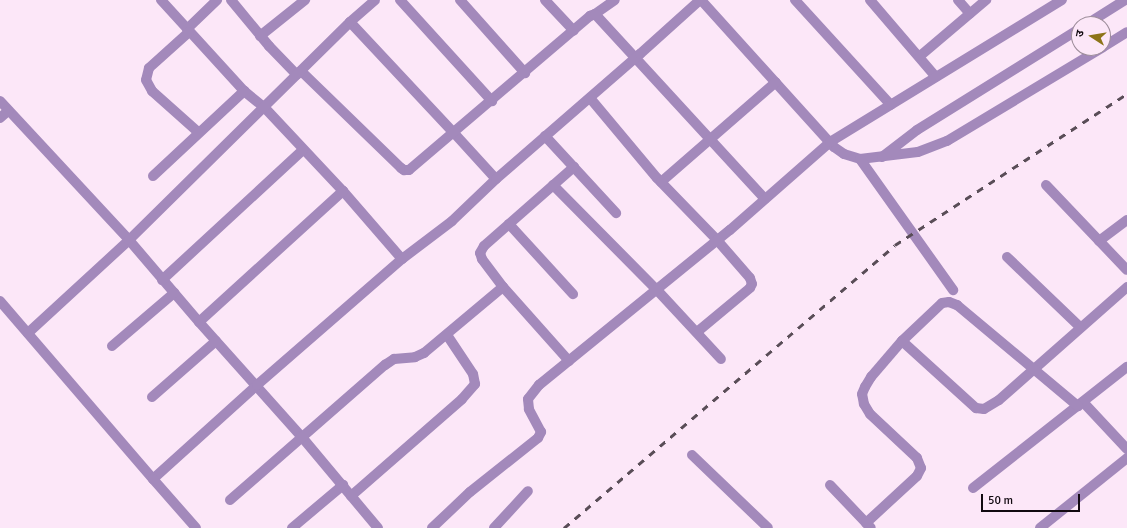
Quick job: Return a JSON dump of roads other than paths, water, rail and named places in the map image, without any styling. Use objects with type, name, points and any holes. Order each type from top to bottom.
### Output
[{"type":"street","points":[[161,0],[244,91],[264,107],[302,150],[343,191],[402,259]]},
{"type":"street","points":[[198,132],[152,91],[146,80],[149,68],[188,31],[216,0]]},
{"type":"street","points":[[230,0],[260,36],[404,170],[409,170],[525,73],[590,16],[615,0]]},
{"type":"street","points":[[260,36],[305,0]]},
{"type":"street","points":[[28,333],[129,240],[350,22],[375,0]]},
{"type":"street","points":[[400,0],[492,101]]},
{"type":"street","points":[[460,0],[525,73]]},
{"type":"street","points":[[545,0],[574,31]]},
{"type":"street","points":[[153,479],[257,385],[402,259],[452,221],[496,179],[701,0],[830,142],[844,154],[860,160],[918,152],[947,141],[1089,56]]},
{"type":"street","points":[[795,0],[891,105]]},
{"type":"street","points":[[870,0],[920,56],[936,77]]},
{"type":"street","points":[[958,0],[970,14]]},
{"type":"street","points":[[920,56],[986,0]]},
{"type":"street","points":[[432,528],[470,492],[538,438],[541,432],[529,409],[528,399],[539,385],[717,240],[830,142],[1062,0]]},
{"type":"street","points":[[1100,16],[1125,0]]},
{"type":"street","points":[[595,14],[711,138],[765,199]]},
{"type":"street","points":[[350,22],[454,132],[496,179]]},
{"type":"street","points":[[1111,42],[1127,32]]},
{"type":"street","points":[[880,158],[917,130],[1071,34]]},
{"type":"street","points":[[660,182],[776,82]]},
{"type":"street","points":[[153,176],[198,132],[244,91]]},
{"type":"street","points":[[590,98],[660,182],[717,240],[750,278],[752,284],[750,288],[697,332]]},
{"type":"street","points":[[0,102],[129,240],[199,322],[257,385],[378,528]]},
{"type":"street","points":[[0,118],[8,111]]},
{"type":"street","points":[[545,136],[616,213]]},
{"type":"street","points":[[162,280],[302,150]]},
{"type":"street","points":[[860,160],[954,290]]},
{"type":"street","points":[[569,361],[503,287],[482,259],[480,253],[484,246],[574,167]]},
{"type":"street","points":[[554,185],[657,290],[721,359]]},
{"type":"street","points":[[1046,185],[1127,270]]},
{"type":"street","points":[[199,322],[343,191]]},
{"type":"street","points":[[1099,241],[1127,220]]},
{"type":"street","points":[[509,224],[573,294]]},
{"type":"street","points":[[1007,257],[1080,327]]},
{"type":"street","points":[[230,500],[301,436],[386,364],[394,359],[420,356],[503,287]]},
{"type":"street","points":[[902,341],[976,408],[984,409],[992,406],[1127,287]]},
{"type":"street","points":[[112,346],[174,293]]},
{"type":"street","points":[[0,301],[196,528]]},
{"type":"street","points":[[830,485],[868,526],[917,476],[921,468],[917,458],[870,414],[864,404],[862,394],[871,377],[902,341],[942,303],[949,302],[957,305],[1080,404],[1127,449]]},
{"type":"street","points":[[352,496],[462,399],[475,384],[473,374],[446,334]]},
{"type":"street","points":[[152,397],[216,341]]},
{"type":"street","points":[[973,488],[1127,366]]},
{"type":"street","points":[[692,455],[768,528]]},
{"type":"street","points":[[1040,528],[1127,458]]},
{"type":"street","points":[[292,528],[342,485]]},
{"type":"street","points":[[494,528],[528,491]]},
{"type":"railway","points":[[564,528],[895,245],[1127,94]]}]
